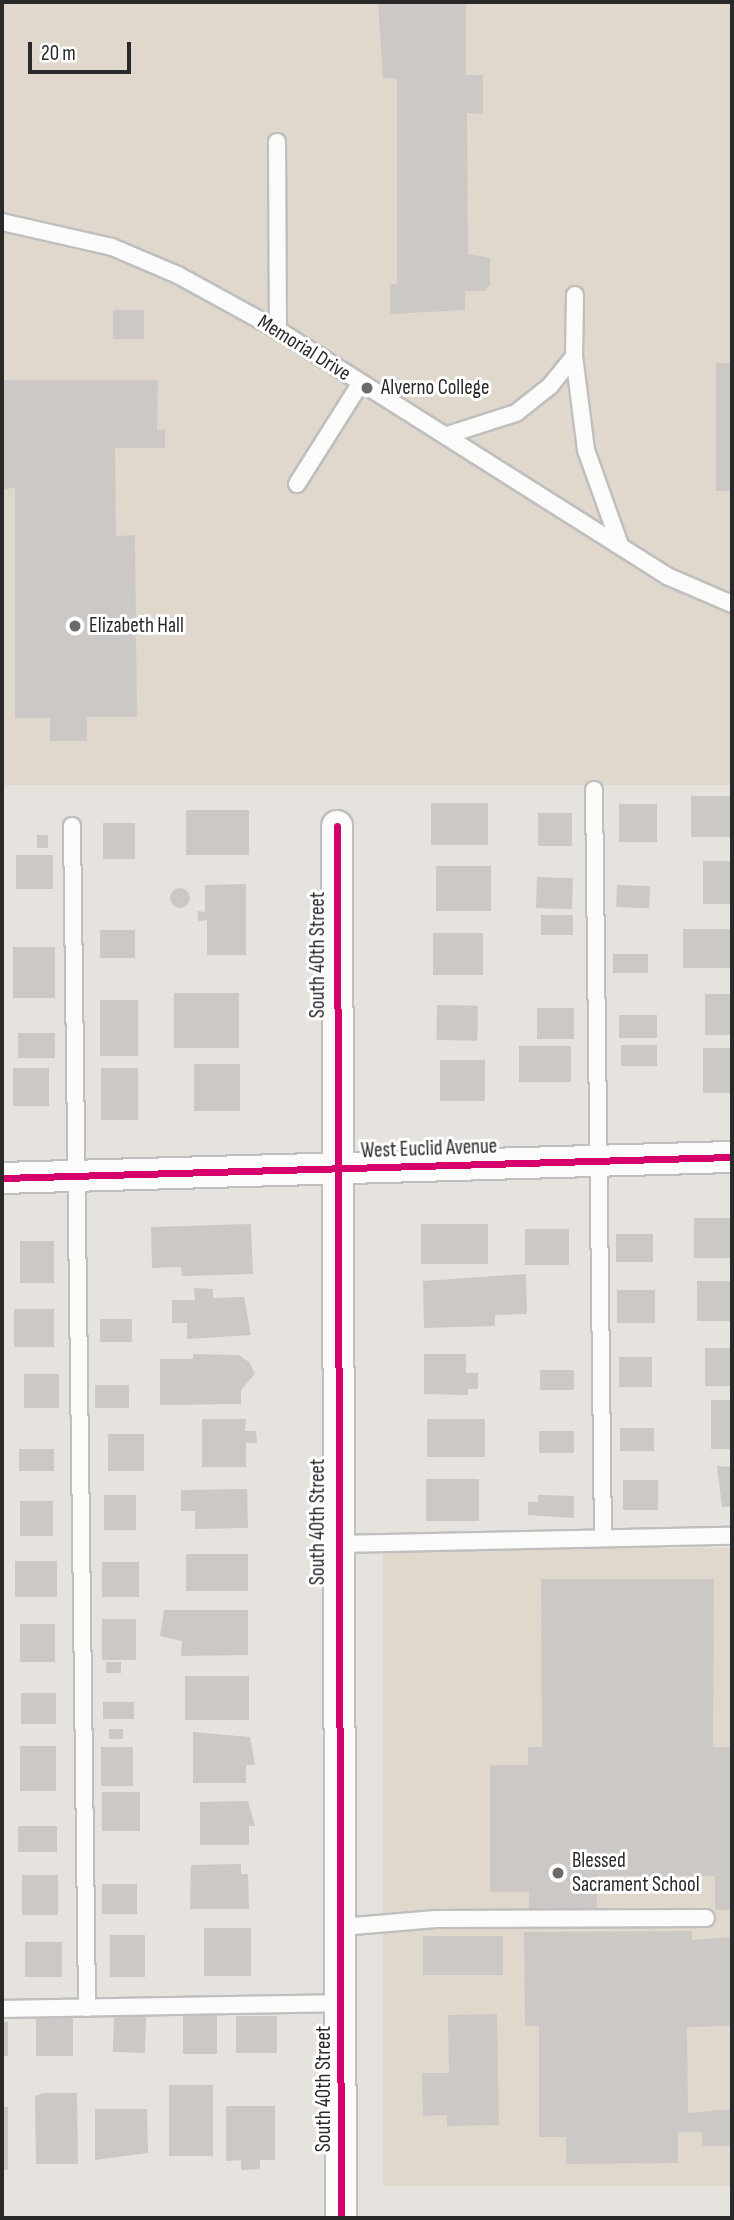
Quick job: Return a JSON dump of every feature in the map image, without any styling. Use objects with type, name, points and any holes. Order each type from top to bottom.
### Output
[{"type":"street","name":"South 40th Street","points":[[337,826],[335,1544],[341,1927],[341,2218]]},
{"type":"street","name":"West Euclid Avenue","points":[[2,1178],[732,1157]]},
{"type":"lane","points":[[277,142],[278,330]]},
{"type":"lane","name":"Memorial Drive","points":[[2,222],[112,247],[178,275],[278,330],[667,576],[732,604]]},
{"type":"lane","points":[[575,295],[574,355],[586,450],[620,545]]},
{"type":"lane","points":[[447,435],[516,413],[550,386],[574,355]]},
{"type":"lane","points":[[297,484],[360,383]]},
{"type":"lane","points":[[594,790],[601,1161],[603,1537]]},
{"type":"lane","points":[[72,826],[87,2008]]},
{"type":"lane","points":[[335,1544],[732,1536]]},
{"type":"lane","points":[[341,1927],[436,1919],[706,1918]]},
{"type":"lane","points":[[2,2009],[341,2003]]},
{"type":"shaded area","name":"Alverno College","points":[[2,2],[732,2],[732,785],[2,785]]},
{"type":"shaded area","name":"Blessed Sacrament School","points":[[383,1548],[732,1548],[732,2186],[383,2186]]},
{"type":"building","points":[[378,2],[466,2],[466,75],[483,75],[483,114],[467,113],[468,254],[490,258],[490,285],[485,291],[465,291],[465,310],[390,314],[390,284],[397,284],[397,79],[383,78]]},
{"type":"building","points":[[113,310],[144,310],[144,339],[113,339]]},
{"type":"building","points":[[716,363],[732,363],[732,491],[716,491]]},
{"type":"building","name":"Elizabeth Hall","points":[[2,380],[158,380],[157,430],[165,430],[165,448],[115,448],[116,536],[135,535],[137,717],[87,717],[87,741],[50,741],[50,718],[15,718],[15,488],[2,489]]},
{"type":"building","points":[[691,796],[732,796],[732,837],[691,837]]},
{"type":"building","points":[[431,803],[488,803],[488,845],[431,845]]},
{"type":"building","points":[[619,804],[657,804],[657,842],[619,842]]},
{"type":"building","points":[[186,810],[249,810],[249,855],[186,855]]},
{"type":"building","points":[[538,813],[572,813],[572,846],[538,846]]},
{"type":"building","points":[[103,823],[135,823],[135,859],[103,859]]},
{"type":"building","points":[[37,835],[48,835],[48,848],[37,848]]},
{"type":"building","points":[[16,855],[53,855],[53,889],[16,889]]},
{"type":"building","points":[[703,861],[732,861],[732,904],[703,904]]},
{"type":"building","points":[[436,866],[491,866],[491,911],[436,911]]},
{"type":"building","points":[[537,877],[573,878],[572,909],[536,908]]},
{"type":"building","points":[[246,884],[246,955],[207,955],[207,920],[198,921],[198,911],[205,912],[205,885]]},
{"type":"building","points":[[617,885],[650,886],[649,908],[616,907]]},
{"type":"building","points":[[176,888],[184,888],[190,898],[184,908],[176,908],[170,902],[170,894]]},
{"type":"building","points":[[541,915],[573,915],[573,935],[541,935]]},
{"type":"building","points":[[683,929],[732,929],[732,968],[683,968]]},
{"type":"building","points":[[100,930],[135,930],[135,958],[100,958]]},
{"type":"building","points":[[433,933],[483,933],[483,975],[433,975]]},
{"type":"building","points":[[13,947],[55,947],[55,998],[13,998]]},
{"type":"building","points":[[613,954],[648,954],[648,973],[613,973]]},
{"type":"building","points":[[174,993],[239,993],[239,1048],[174,1048]]},
{"type":"building","points":[[705,994],[732,994],[732,1035],[705,1035]]},
{"type":"building","points":[[100,1000],[138,1000],[138,1056],[100,1056]]},
{"type":"building","points":[[437,1005],[478,1006],[477,1041],[436,1040]]},
{"type":"building","points":[[537,1008],[574,1008],[574,1039],[537,1039]]},
{"type":"building","points":[[619,1015],[657,1015],[657,1038],[619,1038]]},
{"type":"building","points":[[18,1033],[55,1033],[55,1058],[18,1058]]},
{"type":"building","points":[[621,1045],[657,1045],[657,1066],[621,1066]]},
{"type":"building","points":[[519,1046],[571,1046],[571,1082],[519,1082]]},
{"type":"building","points":[[703,1048],[732,1048],[732,1093],[703,1093]]},
{"type":"building","points":[[440,1060],[485,1060],[485,1101],[440,1101]]},
{"type":"building","points":[[194,1064],[240,1064],[240,1111],[194,1111]]},
{"type":"building","points":[[13,1068],[49,1068],[49,1106],[13,1106]]},
{"type":"building","points":[[101,1068],[138,1068],[138,1120],[101,1120]]},
{"type":"building","points":[[694,1218],[732,1218],[732,1258],[694,1258]]},
{"type":"building","points":[[251,1224],[253,1274],[182,1276],[181,1267],[152,1268],[151,1227]]},
{"type":"building","points":[[421,1224],[488,1224],[488,1264],[421,1264]]},
{"type":"building","points":[[525,1229],[569,1229],[569,1265],[525,1265]]},
{"type":"building","points":[[616,1234],[653,1234],[653,1262],[616,1262]]},
{"type":"building","points":[[20,1241],[54,1241],[54,1283],[20,1283]]},
{"type":"building","points":[[526,1274],[527,1314],[495,1315],[495,1326],[424,1328],[423,1281]]},
{"type":"building","points":[[697,1281],[732,1281],[732,1321],[697,1321]]},
{"type":"building","points":[[194,1288],[213,1289],[213,1298],[244,1297],[251,1335],[187,1339],[187,1323],[172,1323],[172,1300],[195,1300]]},
{"type":"building","points":[[617,1290],[655,1290],[655,1323],[617,1323]]},
{"type":"building","points":[[14,1309],[54,1309],[54,1347],[14,1347]]},
{"type":"building","points":[[100,1319],[132,1319],[132,1342],[100,1342]]},
{"type":"building","points":[[705,1348],[732,1348],[732,1386],[705,1386]]},
{"type":"building","points":[[193,1354],[239,1355],[249,1362],[255,1374],[241,1390],[241,1404],[160,1405],[160,1359],[193,1359]]},
{"type":"building","points":[[424,1354],[466,1354],[466,1373],[478,1373],[478,1389],[468,1389],[468,1395],[424,1394]]},
{"type":"building","points":[[619,1357],[652,1357],[652,1387],[619,1387]]},
{"type":"building","points":[[540,1370],[574,1370],[574,1390],[540,1390]]},
{"type":"building","points":[[24,1374],[59,1374],[59,1408],[24,1408]]},
{"type":"building","points":[[95,1385],[129,1385],[129,1408],[95,1408]]},
{"type":"building","points":[[711,1400],[732,1400],[732,1449],[711,1449]]},
{"type":"building","points":[[202,1419],[246,1419],[245,1431],[256,1431],[257,1443],[246,1443],[246,1467],[202,1467]]},
{"type":"building","points":[[427,1419],[485,1419],[485,1457],[427,1457]]},
{"type":"building","points":[[620,1428],[654,1428],[654,1451],[620,1451]]},
{"type":"building","points":[[539,1431],[574,1431],[574,1453],[539,1453]]},
{"type":"building","points":[[108,1434],[144,1434],[144,1471],[108,1471]]},
{"type":"building","points":[[19,1449],[54,1449],[54,1471],[19,1471]]},
{"type":"building","points":[[717,1466],[732,1467],[732,1507],[722,1507]]},
{"type":"building","points":[[426,1479],[479,1479],[479,1521],[426,1521]]},
{"type":"building","points":[[623,1480],[658,1480],[658,1510],[623,1510]]},
{"type":"building","points":[[247,1489],[248,1528],[195,1529],[195,1511],[181,1511],[181,1490]]},
{"type":"building","points":[[104,1495],[136,1495],[136,1530],[104,1530]]},
{"type":"building","points":[[538,1495],[574,1496],[574,1518],[528,1515],[528,1502],[538,1502]]},
{"type":"building","points":[[20,1501],[53,1501],[53,1536],[20,1536]]},
{"type":"building","points":[[186,1554],[248,1554],[248,1591],[186,1591]]},
{"type":"building","points":[[15,1561],[57,1561],[57,1597],[15,1597]]},
{"type":"building","points":[[102,1562],[139,1562],[139,1597],[102,1597]]},
{"type":"building","points":[[541,1579],[714,1579],[713,1747],[732,1747],[732,1910],[715,1910],[715,1876],[596,1876],[597,1912],[529,1912],[529,1892],[490,1892],[490,1765],[528,1765],[528,1747],[542,1747]]},
{"type":"building","points":[[164,1610],[248,1610],[248,1655],[181,1656],[182,1641],[160,1636]]},
{"type":"building","points":[[102,1619],[136,1619],[136,1660],[102,1660]]},
{"type":"building","points":[[20,1624],[55,1624],[55,1662],[20,1662]]},
{"type":"building","points":[[106,1662],[121,1662],[121,1673],[106,1673]]},
{"type":"building","points":[[185,1676],[249,1676],[249,1720],[185,1720]]},
{"type":"building","points":[[21,1693],[56,1693],[56,1724],[21,1724]]},
{"type":"building","points":[[103,1702],[134,1702],[134,1719],[103,1719]]},
{"type":"building","points":[[109,1729],[123,1729],[123,1739],[109,1739]]},
{"type":"building","points":[[193,1732],[250,1737],[255,1765],[246,1765],[246,1783],[193,1783]]},
{"type":"building","points":[[20,1746],[56,1746],[56,1791],[20,1791]]},
{"type":"building","points":[[101,1747],[133,1747],[133,1786],[101,1786]]},
{"type":"building","points":[[102,1792],[140,1792],[140,1831],[102,1831]]},
{"type":"building","points":[[248,1801],[255,1826],[249,1826],[249,1845],[200,1845],[200,1802]]},
{"type":"building","points":[[18,1826],[57,1826],[57,1852],[18,1852]]},
{"type":"building","points":[[241,1864],[241,1874],[248,1874],[249,1909],[190,1909],[191,1865]]},
{"type":"building","points":[[22,1875],[58,1875],[58,1915],[22,1915]]},
{"type":"building","points":[[102,1884],[137,1884],[137,1914],[102,1914]]},
{"type":"building","points":[[204,1928],[251,1928],[251,1976],[204,1976]]},
{"type":"building","points":[[692,1931],[692,1940],[732,1937],[732,2026],[687,2027],[688,2113],[731,2109],[731,2146],[702,2146],[702,2132],[678,2132],[678,2163],[566,2164],[566,2137],[539,2137],[539,2026],[525,2026],[524,1932]]},
{"type":"building","points":[[110,1935],[145,1935],[145,1977],[110,1977]]},
{"type":"building","points":[[423,1936],[503,1936],[503,1975],[423,1975]]},
{"type":"building","points":[[25,1942],[62,1942],[62,1977],[25,1977]]},
{"type":"building","points":[[497,2014],[499,2125],[447,2126],[447,2115],[423,2116],[422,2073],[449,2073],[448,2015]]},
{"type":"building","points":[[114,2016],[146,2017],[145,2053],[113,2052]]},
{"type":"building","points":[[183,2016],[217,2016],[217,2054],[183,2054]]},
{"type":"building","points":[[236,2016],[277,2016],[277,2053],[236,2053]]},
{"type":"building","points":[[36,2018],[73,2018],[73,2056],[36,2056]]},
{"type":"building","points":[[2,2022],[8,2022],[8,2056],[2,2056]]},
{"type":"building","points":[[169,2085],[213,2085],[213,2156],[169,2156]]},
{"type":"building","points":[[43,2093],[77,2093],[78,2164],[36,2164],[35,2096]]},
{"type":"building","points":[[226,2106],[275,2106],[275,2160],[260,2160],[260,2169],[241,2170],[241,2160],[226,2161]]},
{"type":"building","points":[[2,2107],[8,2107],[8,2170],[2,2170]]},
{"type":"building","points":[[95,2109],[147,2109],[148,2153],[95,2160]]},
{"type":"cycle path","points":[[337,826],[341,2218]]},
{"type":"cycle path","points":[[2,1178],[732,1157]]},
{"type":"place","name":"Alverno College","points":[[367,388]]},
{"type":"place","name":"Elizabeth Hall","points":[[75,626]]},
{"type":"place","name":"Blessed Sacrament School","points":[[558,1873]]}]
